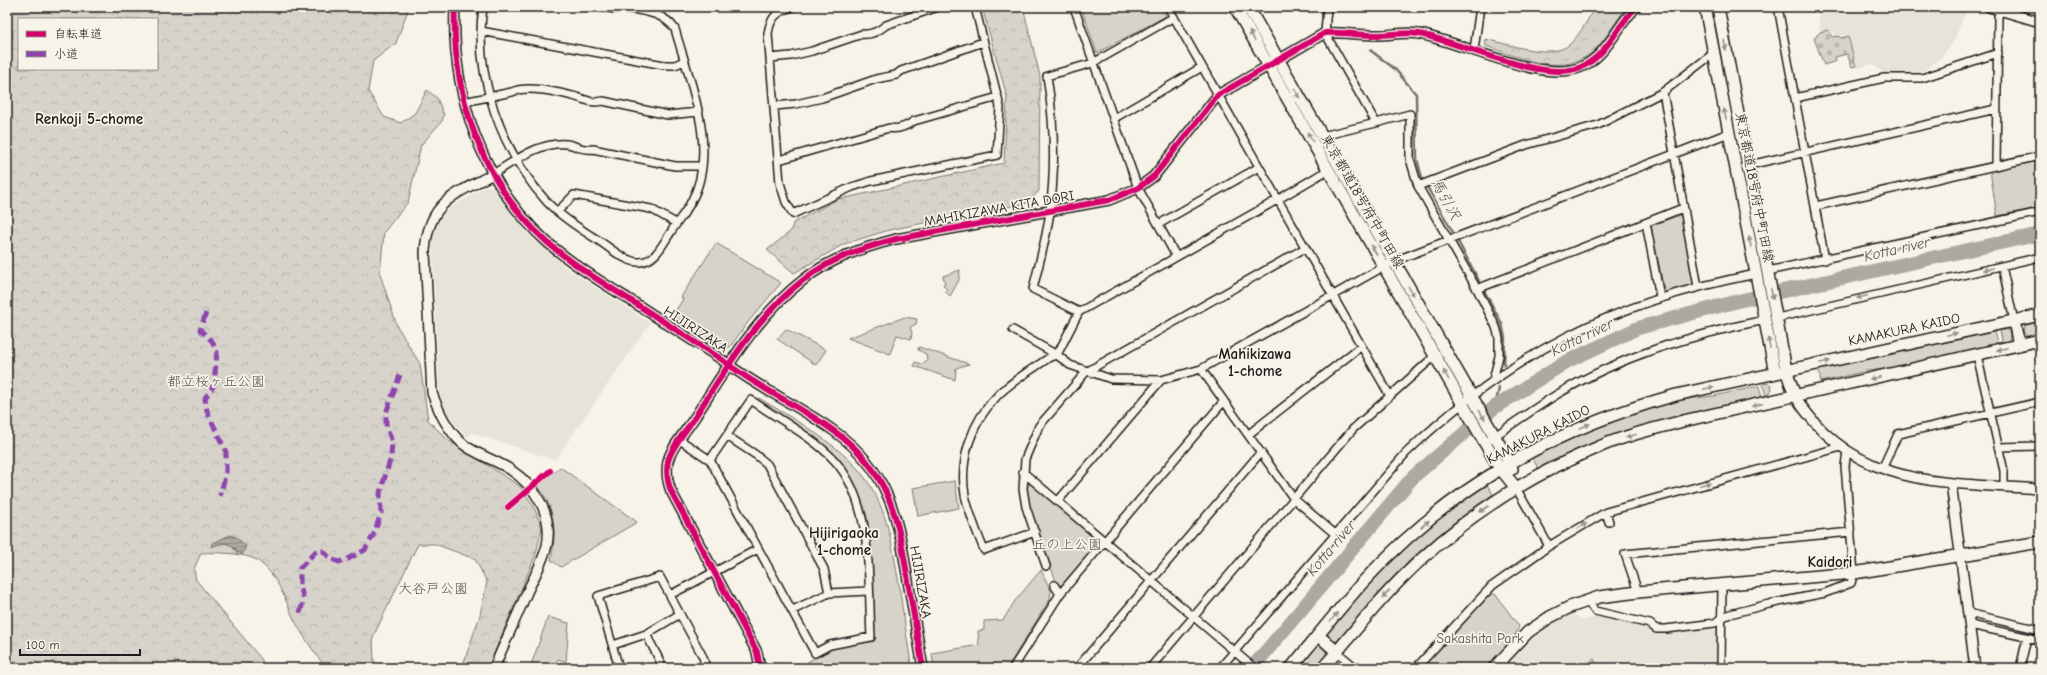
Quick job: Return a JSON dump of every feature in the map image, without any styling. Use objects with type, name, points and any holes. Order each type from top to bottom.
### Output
[{"type":"main road","name":"東京都道18号府中町田線","points":[[1235,7],[1322,136],[1389,264],[1487,436]]},
{"type":"main road","name":"東京都道18号府中町田線","points":[[1248,7],[1273,62],[1328,170],[1389,264]]},
{"type":"main road","name":"東京都道18号府中町田線","points":[[1705,7],[1774,373]]},
{"type":"main road","name":"東京都道18号府中町田線","points":[[1718,7],[1786,370],[1795,396]]},
{"type":"main road","name":"KAMAKURA KAIDO","points":[[1291,668],[1363,582],[1412,535],[1453,500],[1500,468],[1560,437],[1618,413],[1676,395],[2040,315]]},
{"type":"main road","points":[[2014,321],[2019,345]]},
{"type":"main road","points":[[1323,668],[1381,599],[1419,561],[1477,513],[1516,488],[1569,460],[1625,437],[1683,421],[2040,340]]},
{"type":"main road","points":[[1774,373],[1795,396]]},
{"type":"main road","points":[[1487,436],[1510,463],[1516,488]]},
{"type":"main road","points":[[1487,436],[1500,468],[1516,488]]},
{"type":"main road","points":[[1494,668],[1528,632],[1550,617],[1587,601],[1610,595],[1854,573],[2040,542]]},
{"type":"main road","points":[[1318,635],[1337,652]]},
{"type":"street","name":"HIJIRIZAKA","points":[[455,7],[454,33],[456,67],[464,102],[493,174],[520,213],[546,241],[567,258],[729,365],[833,431],[862,456],[874,471],[887,493],[900,531],[923,668]]},
{"type":"street","points":[[483,7],[481,31],[482,56],[491,96],[501,127],[518,160],[535,187],[574,225],[627,259],[639,262],[655,255],[692,201],[702,166],[703,151],[698,112],[675,29],[671,23],[662,16],[643,9],[604,7]]},
{"type":"street","points":[[792,7],[779,12],[772,19],[769,26],[770,58],[780,183],[786,202],[793,214],[846,189],[871,181],[997,155],[1000,117],[998,97],[975,7]]},
{"type":"street","points":[[770,58],[791,56],[862,34],[868,34],[881,30],[886,25],[938,7]]},
{"type":"street","points":[[1074,7],[1138,188],[1176,256]]},
{"type":"street","points":[[1168,7],[1304,248],[1390,396]]},
{"type":"street","points":[[1327,7],[1325,33],[1376,123]]},
{"type":"street","points":[[1474,50],[1480,7]]},
{"type":"street","points":[[1325,33],[1339,32],[1374,35],[1417,34],[1439,38],[1534,69],[1559,72],[1587,64],[1602,52],[1636,7]]},
{"type":"street","points":[[1778,7],[1825,260]]},
{"type":"street","points":[[1989,7],[2000,8],[2040,22]]},
{"type":"street","points":[[1996,165],[1996,109],[2000,8]]},
{"type":"street","points":[[1079,312],[1033,289],[1050,211],[1054,158],[1053,117],[1047,76],[1093,63],[1174,17]]},
{"type":"street","points":[[481,31],[664,65],[675,65],[684,61]]},
{"type":"street","name":"MAHIKIZAWA KITA DORI","points":[[760,668],[756,652],[667,481],[669,460],[680,440],[729,365],[768,312],[803,280],[842,257],[866,247],[896,239],[1109,200],[1138,188],[1161,168],[1218,95],[1325,33]]},
{"type":"street","points":[[775,106],[796,104],[822,98],[876,79],[896,75],[901,71],[983,42]]},
{"type":"street","points":[[1795,98],[1884,78],[1922,78],[1998,53]]},
{"type":"street","points":[[1419,186],[1526,145],[1598,125],[1663,92],[1714,54]]},
{"type":"street","points":[[1113,119],[1202,67]]},
{"type":"street","points":[[464,102],[512,92],[518,89],[535,88],[575,96],[581,100],[596,103],[603,101],[668,115],[698,112]]},
{"type":"street","points":[[1663,92],[1698,287]]},
{"type":"street","points":[[779,160],[800,152],[889,128],[894,129],[909,125],[914,121],[998,97]]},
{"type":"street","points":[[1736,168],[1996,109]]},
{"type":"street","points":[[1322,136],[1410,114],[1410,159],[1419,186],[1478,288],[1491,315],[1498,338],[1497,366],[1493,380]]},
{"type":"street","points":[[1013,330],[1057,355],[1070,365],[1086,372],[1111,378],[1161,380],[1201,369],[1389,264],[1673,153],[1729,133]]},
{"type":"street","points":[[494,668],[543,558],[548,530],[545,514],[539,498],[527,483],[511,470],[464,444],[450,430],[440,415],[432,393],[425,252],[426,236],[430,222],[436,211],[455,195],[539,148],[551,144],[568,144],[586,150],[593,149],[675,166],[702,166]]},
{"type":"street","points":[[1816,206],[2040,156]]},
{"type":"street","points":[[1159,224],[1259,167]]},
{"type":"street","points":[[1035,532],[984,550],[965,494],[965,458],[972,434],[983,413],[999,394],[1050,357],[1057,355],[1079,312],[1328,170]]},
{"type":"street","points":[[558,211],[574,194],[651,209],[676,223]]},
{"type":"street","points":[[1478,288],[1683,208]]},
{"type":"street","points":[[1768,274],[2040,212]]},
{"type":"street","points":[[1646,223],[1660,297]]},
{"type":"street","points":[[1046,566],[1026,507],[1023,489],[1025,459],[1039,426],[1086,372],[1304,248]]},
{"type":"street","points":[[1776,314],[2040,257]]},
{"type":"street","points":[[2002,266],[2014,321]]},
{"type":"street","points":[[1220,668],[1237,654],[1335,534],[1406,453],[1493,380],[1541,350],[1584,327],[1660,297],[1698,287],[1756,277]]},
{"type":"street","points":[[1487,436],[1557,395],[1611,366],[1681,340],[1764,316]]},
{"type":"street","points":[[1249,434],[1360,346]]},
{"type":"street","points":[[1150,668],[1353,429],[1439,352]]},
{"type":"street","points":[[1977,355],[2004,471],[2004,486]]},
{"type":"street","points":[[1201,369],[1249,434],[1294,499],[1335,534]]},
{"type":"street","points":[[1058,501],[1161,380]]},
{"type":"street","points":[[1795,396],[1810,418],[1844,449],[1882,469],[1918,480],[2040,489]]},
{"type":"street","points":[[680,440],[710,460],[815,653],[830,645],[871,637],[865,534],[861,510],[848,480],[834,461],[812,442],[751,400],[710,460]]},
{"type":"street","points":[[1013,668],[1060,594],[1224,401]]},
{"type":"street","points":[[1882,469],[1898,434],[2040,402]]},
{"type":"street","points":[[727,436],[767,464],[824,569],[828,593]]},
{"type":"street","points":[[1998,447],[2040,446]]},
{"type":"street","points":[[1416,668],[1492,586],[1549,546],[1606,512],[1844,449]]},
{"type":"street","points":[[1587,601],[1595,611],[1650,624],[1656,629],[1666,629],[1715,624],[1721,618],[1754,607],[1825,593],[1851,583],[1854,573],[1844,449]]},
{"type":"street","points":[[1077,668],[1261,452]]},
{"type":"street","points":[[1023,472],[1254,668]]},
{"type":"street","points":[[1951,483],[1951,496],[1961,555],[1975,668]]},
{"type":"street","points":[[1516,488],[1549,546]]},
{"type":"street","points":[[1606,512],[1609,522]]},
{"type":"street","points":[[1638,592],[1624,552],[1851,532]]},
{"type":"street","points":[[670,595],[758,549]]},
{"type":"street","points":[[619,668],[598,596],[660,577],[703,657],[706,668]]},
{"type":"street","points":[[1721,668],[1722,584]]},
{"type":"street","points":[[1054,585],[1060,594]]},
{"type":"street","points":[[792,610],[828,593],[868,591]]},
{"type":"street","points":[[1968,613],[2040,630]]},
{"type":"street","points":[[612,644],[646,634],[680,614]]},
{"type":"street","points":[[1970,625],[2040,640]]},
{"type":"street","points":[[646,634],[662,668]]},
{"type":"street","points":[[2020,668],[2027,638]]},
{"type":"street","points":[[1337,652],[1356,668]]},
{"type":"shaded area","points":[[1818,7],[1961,7],[1967,9],[1953,43],[1940,58],[1921,74],[1885,74],[1872,64],[1858,68],[1848,35],[1836,35],[1831,30],[1820,31]]},
{"type":"shaded area","points":[[487,186],[493,187],[526,232],[565,267],[650,323],[555,460],[472,433],[467,437],[456,426],[444,409],[439,389],[432,238],[437,224],[448,209]]},
{"type":"shaded area","points":[[230,535],[236,537],[246,546],[242,555],[229,544],[223,543],[211,547],[212,543]]},
{"type":"shaded area","points":[[1571,613],[1583,620],[1603,616],[1648,627],[1651,633],[1709,628],[1717,631],[1717,668],[1502,668],[1512,654],[1557,619]]},
{"type":"green space","name":"都立桜ヶ丘公園","points":[[7,7],[409,7],[396,43],[373,61],[368,91],[384,117],[401,123],[415,113],[427,90],[437,98],[444,115],[442,121],[421,145],[408,202],[384,232],[380,274],[397,326],[420,364],[428,420],[448,440],[520,486],[533,505],[542,527],[536,554],[488,668],[462,668],[480,615],[487,582],[475,559],[435,544],[418,544],[373,637],[374,661],[380,668],[326,668],[300,630],[279,586],[265,566],[253,558],[246,556],[201,553],[194,569],[196,580],[262,660],[263,668],[7,668],[7,50],[11,43],[13,33],[7,31]],"holes":[[[236,537],[238,553],[229,544],[223,543]]]},
{"type":"green space","points":[[982,7],[1023,7],[1040,76],[1039,191],[1028,203],[991,210],[979,209],[959,212],[950,218],[889,230],[844,244],[794,273],[767,250],[791,231],[793,223],[836,200],[1004,163],[1007,97]]},
{"type":"green space","points":[[1081,7],[1160,7],[1166,16],[1097,53]]},
{"type":"green space","points":[[1595,7],[1627,7],[1596,49],[1584,58],[1571,63],[1542,63],[1514,56],[1486,46],[1485,39],[1516,47],[1540,51],[1561,49],[1569,45],[1577,37]]},
{"type":"green space","points":[[1829,30],[1832,37],[1839,36],[1841,38],[1848,36],[1856,66],[1852,67],[1847,54],[1835,57],[1836,61],[1824,65],[1814,38],[1820,32]]},
{"type":"green space","points":[[2040,161],[2040,208],[1997,216],[1990,171]]},
{"type":"green space","points":[[1682,214],[1693,284],[1665,294],[1651,226]]},
{"type":"green space","points":[[716,243],[781,283],[749,321],[730,347],[722,348],[709,342],[673,315],[683,299],[681,297]]},
{"type":"green space","points":[[960,270],[959,280],[950,296],[945,291],[947,290],[943,284],[945,283],[943,276]]},
{"type":"green space","points":[[905,317],[917,319],[916,324],[910,327],[912,333],[911,339],[897,335],[890,354],[848,338]]},
{"type":"green space","points":[[2040,319],[2040,336],[2026,336],[2023,331],[2026,326],[2032,321]]},
{"type":"green space","points":[[1999,327],[2006,328],[2010,334],[2009,341],[2003,345]]},
{"type":"green space","points":[[786,329],[826,350],[816,365],[777,339]]},
{"type":"green space","points":[[1993,329],[1998,345],[1902,367],[1866,371],[1821,382],[1818,368]]},
{"type":"green space","points":[[919,347],[969,364],[956,368],[955,380],[914,366],[915,362],[922,364],[927,360],[926,354],[918,350]]},
{"type":"green space","points":[[1768,383],[1771,385],[1772,389],[1766,397],[1763,384]]},
{"type":"green space","points":[[1759,386],[1762,399],[1624,431],[1538,468],[1531,456],[1561,441],[1627,415],[1679,400],[1714,396]]},
{"type":"green space","points":[[759,398],[811,430],[836,448],[858,469],[876,495],[891,539],[911,664],[904,667],[892,668],[797,668],[830,649],[874,641],[868,522],[862,501],[840,466],[810,437],[758,400]]},
{"type":"green space","points":[[560,467],[637,522],[561,567],[551,560],[554,540],[553,521],[548,503],[538,486]]},
{"type":"green space","points":[[955,481],[959,508],[918,516],[913,488]]},
{"type":"green space","points":[[1486,483],[1493,494],[1443,532],[1407,563],[1381,590],[1337,641],[1333,642],[1327,637],[1328,632],[1388,563],[1411,541]]},
{"type":"green space","name":"丘の上公園","points":[[1031,484],[1097,539],[1096,544],[1064,586],[1057,584],[1028,504],[1026,486]]},
{"type":"green space","points":[[1041,570],[1051,591],[1050,599],[1007,668],[934,668],[932,653],[979,645],[978,631],[984,630],[984,621],[1003,620],[1015,601]]},
{"type":"green space","name":"Sakashita Park","points":[[1488,594],[1495,594],[1519,626],[1514,636],[1486,668],[1421,668]]},
{"type":"green space","points":[[548,617],[569,623],[566,662],[558,659],[554,668],[530,668]]},
{"type":"green space","points":[[1321,644],[1325,645],[1326,655],[1315,668],[1298,668],[1316,646]]},
{"type":"green space","points":[[1594,659],[1599,668],[1581,668]]},
{"type":"waterway","name":"馬引沢","points":[[1370,50],[1395,69],[1416,94],[1417,159],[1422,178],[1502,324],[1505,338],[1504,365]]},
{"type":"waterway","name":"Kotta river","points":[[1252,668],[1413,477],[1495,407],[1566,362],[1638,328],[1738,301],[2040,234]]},
{"type":"waterway","name":"馬引沢","points":[[1495,407],[1499,388]]},
{"type":"marked path","points":[[206,313],[200,330],[212,341],[217,352],[214,385],[205,398],[207,411],[226,452],[226,473],[220,496]]},
{"type":"marked path","points":[[300,613],[304,599],[300,587],[300,568],[316,551],[323,551],[331,559],[339,562],[348,559],[365,550],[374,534],[381,513],[380,493],[391,457],[392,442],[386,424],[386,413],[400,375]]},
{"type":"cycle path","points":[[455,7],[455,39],[459,72],[465,104],[475,135],[488,165],[505,193],[524,219],[556,250],[576,265],[721,359],[734,369],[834,431],[853,446],[868,462],[879,479],[895,516],[904,558],[923,668]]},
{"type":"cycle path","points":[[760,668],[757,652],[671,491],[667,476],[667,465],[676,444],[743,344],[785,295],[812,273],[846,255],[883,242],[1109,200],[1138,188],[1154,176],[1218,95],[1325,33],[1362,35],[1414,33],[1437,38],[1524,66],[1545,70],[1565,71],[1581,67],[1598,56],[1636,7]]},
{"type":"cycle path","points":[[508,507],[550,471]]},
{"type":"district","name":"Renkoji 5-chome","points":[[89,119]]},
{"type":"district","name":"Mahikizawa 1-chome","points":[[1255,362]]},
{"type":"district","name":"Hijirigaoka 1-chome","points":[[844,542]]},
{"type":"district","name":"Kaidori","points":[[1830,562]]},
{"type":"park label","name":"大谷戸公園","points":[[433,588]]}]
